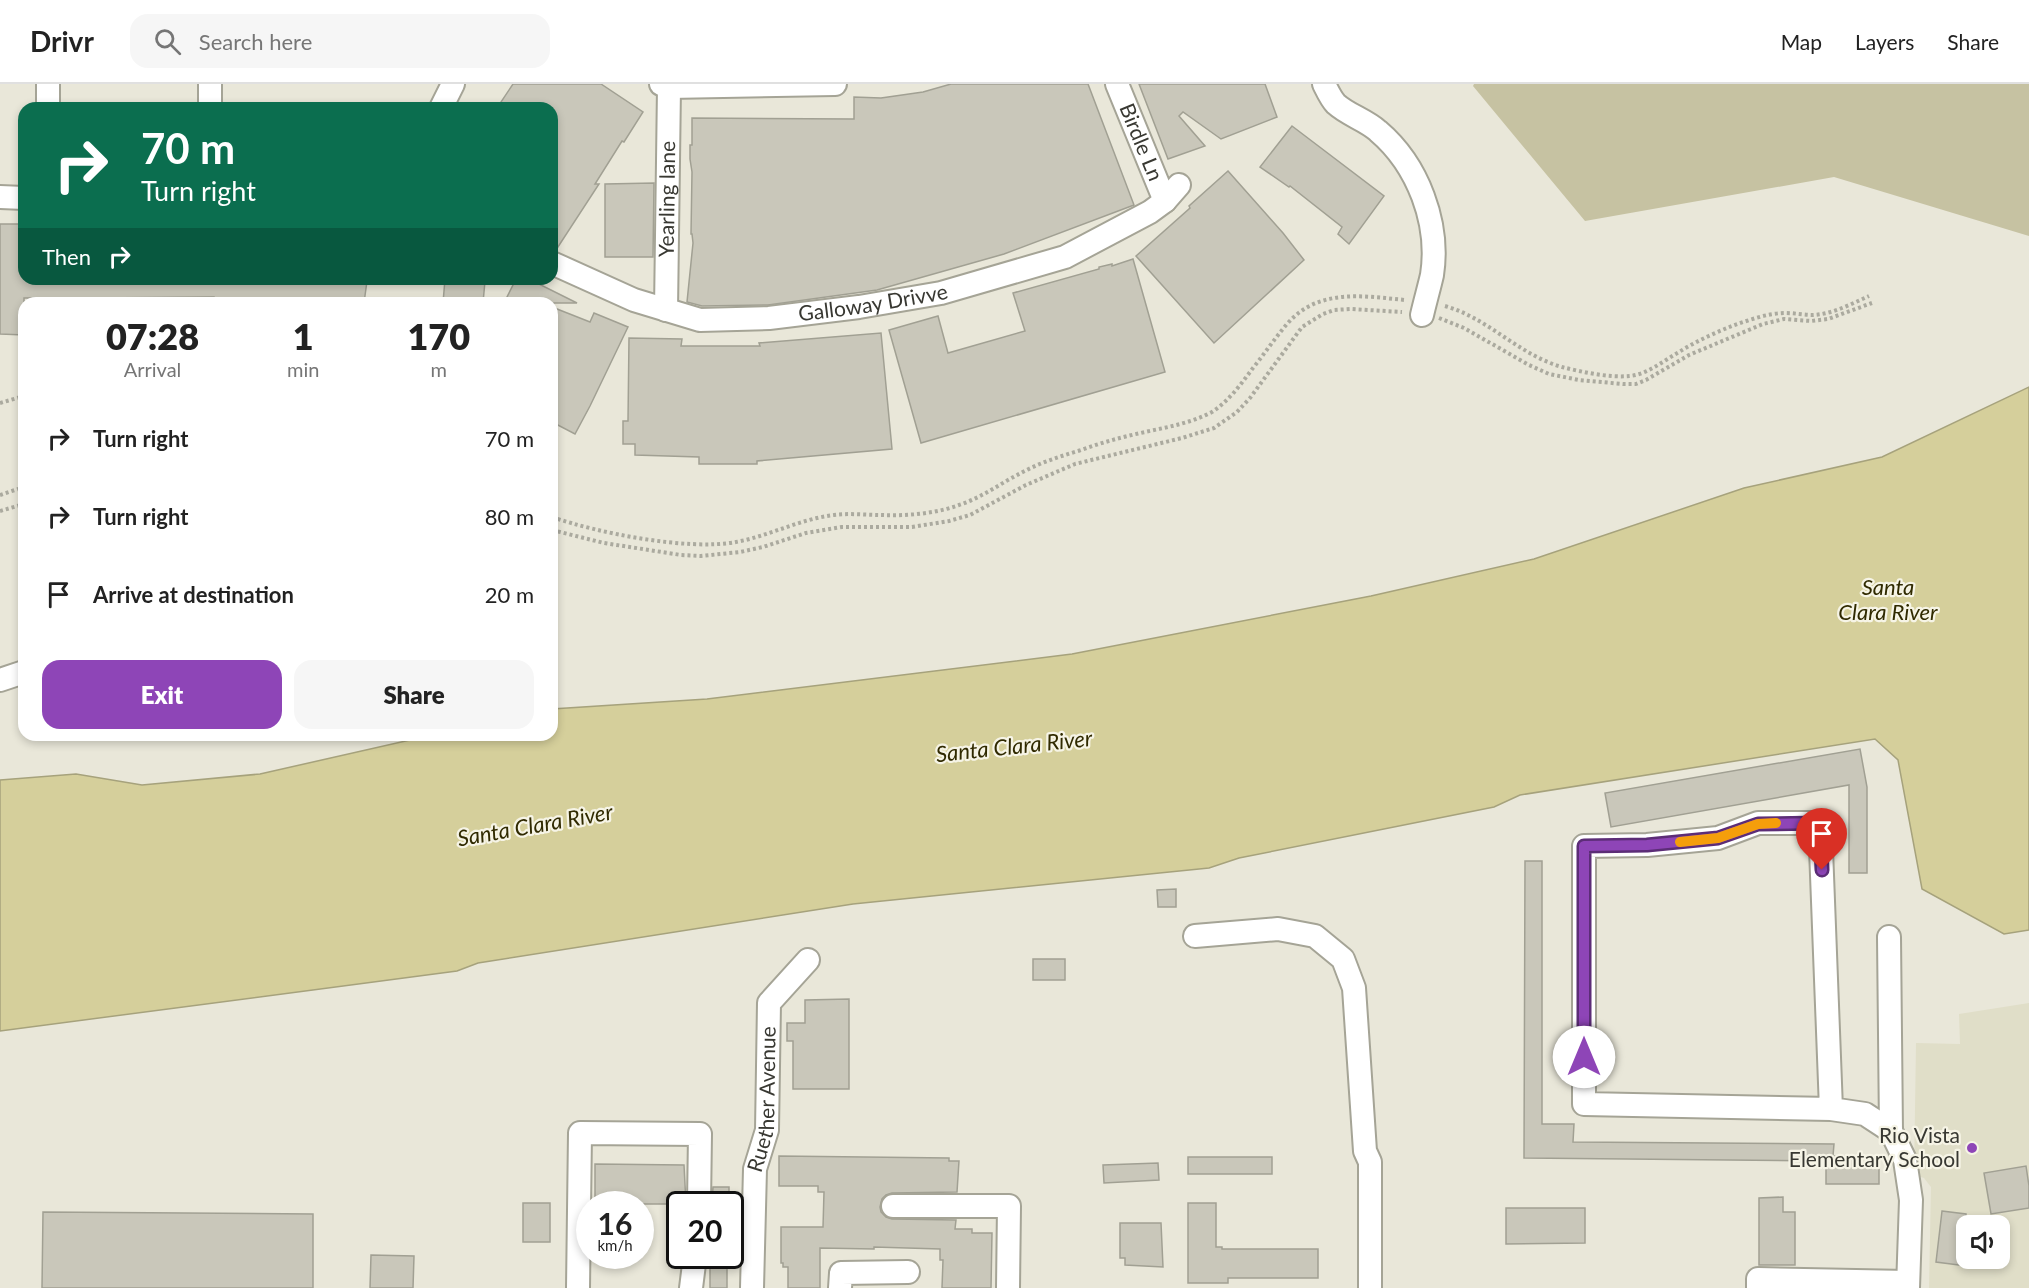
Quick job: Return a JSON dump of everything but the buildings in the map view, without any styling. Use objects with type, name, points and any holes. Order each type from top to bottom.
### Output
[{"type":"street","points":[[48,84],[48,102]]},
{"type":"street","points":[[210,84],[210,102]]},
{"type":"street","points":[[444,102],[453,84]]},
{"type":"street","points":[[665,85],[835,84]]},
{"type":"street","name":"Birdle Ln","points":[[1117,84],[1172,193]]},
{"type":"street","points":[[1324,84],[1336,104],[1379,131],[1402,157],[1419,184],[1428,212],[1433,242],[1432,273],[1423,309]]},
{"type":"street","name":"Yearling lane","points":[[665,85],[666,310]]},
{"type":"street","name":"Galloway Drivve","points":[[558,266],[634,300],[700,320],[769,318],[859,308],[941,293],[1065,257],[1150,212],[1172,193]]},
{"type":"street","points":[[0,197],[18,198]]},
{"type":"street","points":[[0,680],[18,674]]},
{"type":"street","points":[[1832,1109],[1820,823],[1758,824],[1718,838],[1647,845],[1584,846],[1584,1104],[1832,1109],[1865,1114],[1892,1131]]},
{"type":"street","points":[[1195,936],[1278,929],[1316,936],[1343,959],[1354,988],[1365,1151],[1370,1162],[1370,1288]]},
{"type":"street","points":[[1758,1288],[1758,1279],[1908,1285],[1911,1200],[1905,1160],[1892,1131],[1888,937]]},
{"type":"street","name":"Ruether Avenue","points":[[752,1288],[754,1169],[767,1130],[769,1003],[808,960]]},
{"type":"street","points":[[578,1288],[580,1132],[700,1134],[699,1191]]},
{"type":"street","points":[[893,1206],[1009,1206],[1008,1288]]},
{"type":"street","points":[[691,1288],[693,1269]]},
{"type":"street","points":[[840,1288],[841,1273],[908,1272]]},
{"type":"path","points":[[558,519],[588,528],[626,535],[677,543],[712,545],[743,541],[834,515],[903,516],[941,510],[977,498],[1044,462],[1112,440],[1180,424],[1210,413],[1228,400],[1288,322],[1311,304],[1331,297],[1352,295],[1423,309],[1440,319],[1464,328],[1549,374],[1579,380],[1623,384],[1636,384],[1646,380],[1689,355],[1763,324],[1784,319],[1811,321],[1828,319],[1872,303]]},
{"type":"path","points":[[558,532],[604,543],[701,556],[740,552],[806,533],[842,527],[912,527],[949,521],[970,515],[1026,485],[1075,464],[1214,428],[1250,398],[1302,327],[1334,310],[1455,309],[1481,321],[1529,353],[1547,362],[1608,375],[1630,376],[1646,372],[1681,350],[1732,326],[1770,314],[1812,315],[1831,312],[1869,296]]},
{"type":"path","points":[[0,403],[18,398]]},
{"type":"path","points":[[0,495],[18,489]]},
{"type":"path","points":[[0,512],[18,506]]},
{"type":"shaded area","points":[[1474,84],[2029,84],[2029,236],[1834,177],[1585,221],[1473,86]]},
{"type":"shaded area","name":"Rio Vista Elementary School","points":[[2029,1003],[2029,1288],[1929,1288],[1931,1187],[1924,1178],[1914,1175],[1916,1043],[1960,1044],[1959,1014]]},
{"type":"water","name":"Santa Clara River","points":[[2029,387],[2029,930],[2004,934],[1922,889],[1898,760],[1875,739],[1520,795],[1494,807],[1239,858],[1209,868],[853,904],[478,963],[457,971],[0,1031],[0,780],[76,774],[142,785],[260,774],[406,741],[558,741],[558,709],[707,699],[1072,654],[1371,596],[1534,559],[1744,488],[1882,457]]},
{"type":"slow traffic","points":[[1680,842],[1718,838],[1758,824],[1776,823]]},
{"type":"place","name":"Rio Vista Elementary School","points":[[1972,1148]]},
{"type":"route","points":[[1584,1057],[1584,846],[1647,845],[1718,838],[1758,824],[1820,823],[1822,870]]}]
